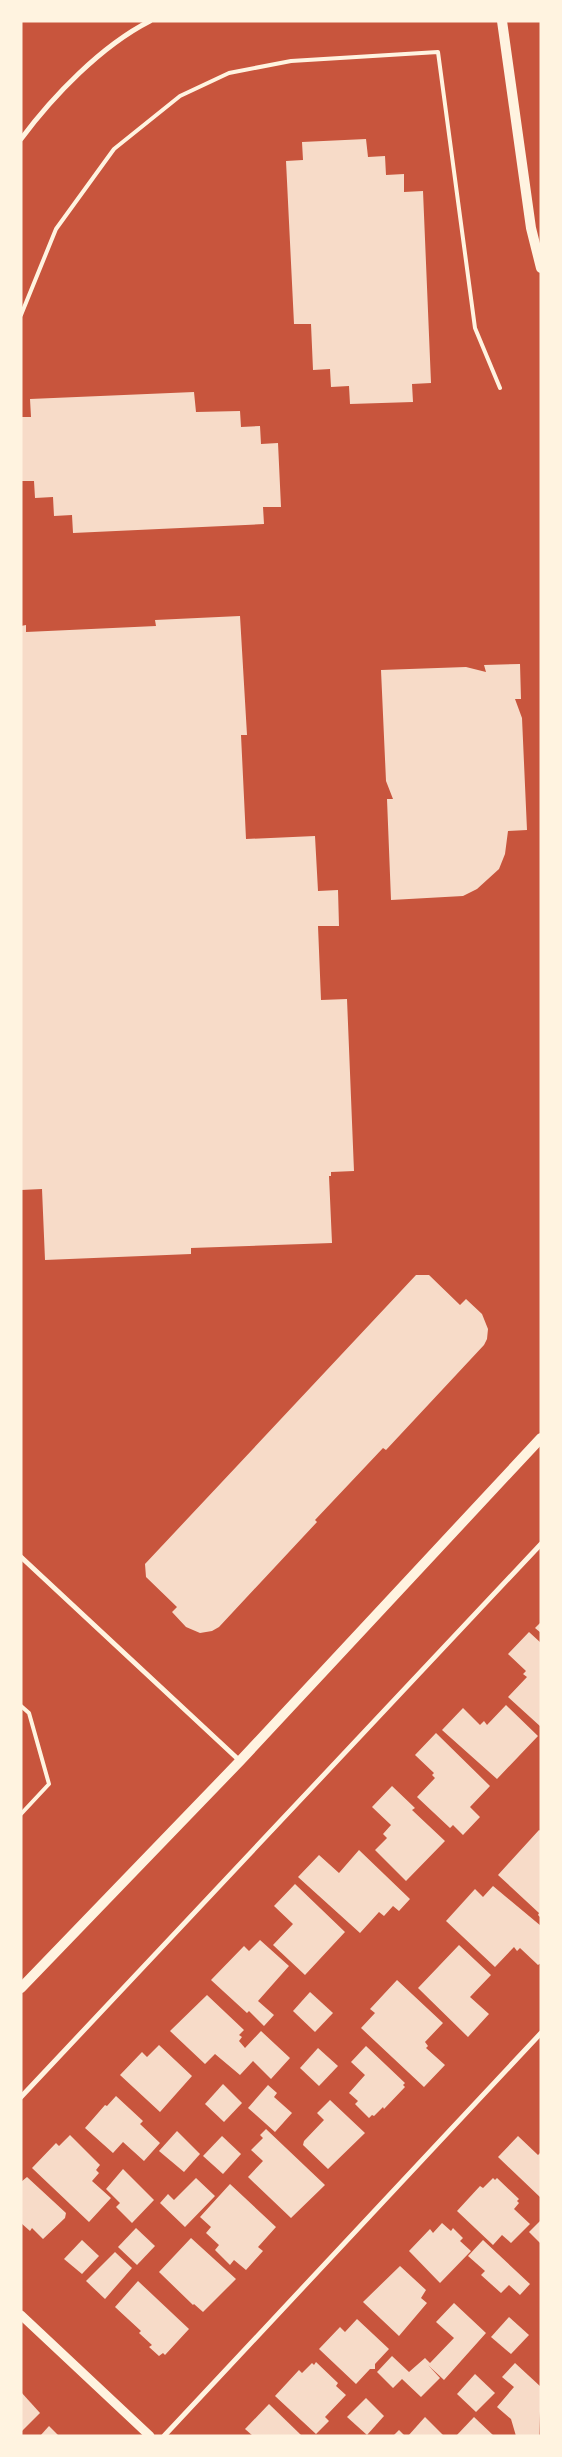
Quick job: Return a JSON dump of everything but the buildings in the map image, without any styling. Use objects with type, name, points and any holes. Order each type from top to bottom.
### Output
[{"type":"main road","points":[[502,21],[531,228],[541,268]]},
{"type":"main road","points":[[21,1988],[240,1761],[541,1438]]},
{"type":"street","points":[[21,139],[37,118],[85,69],[141,23],[150,21]]},
{"type":"street","points":[[21,2097],[541,1544]]},
{"type":"street","points":[[21,1557],[240,1761]]},
{"type":"street","points":[[164,2436],[541,2033]]},
{"type":"street","points":[[21,2315],[150,2436]]},
{"type":"lane","points":[[21,315],[56,229],[114,149],[180,96],[228,73],[291,61],[438,52],[474,328],[500,388]]},
{"type":"lane","points":[[21,1706],[29,1713],[49,1784],[21,1814]]}]
